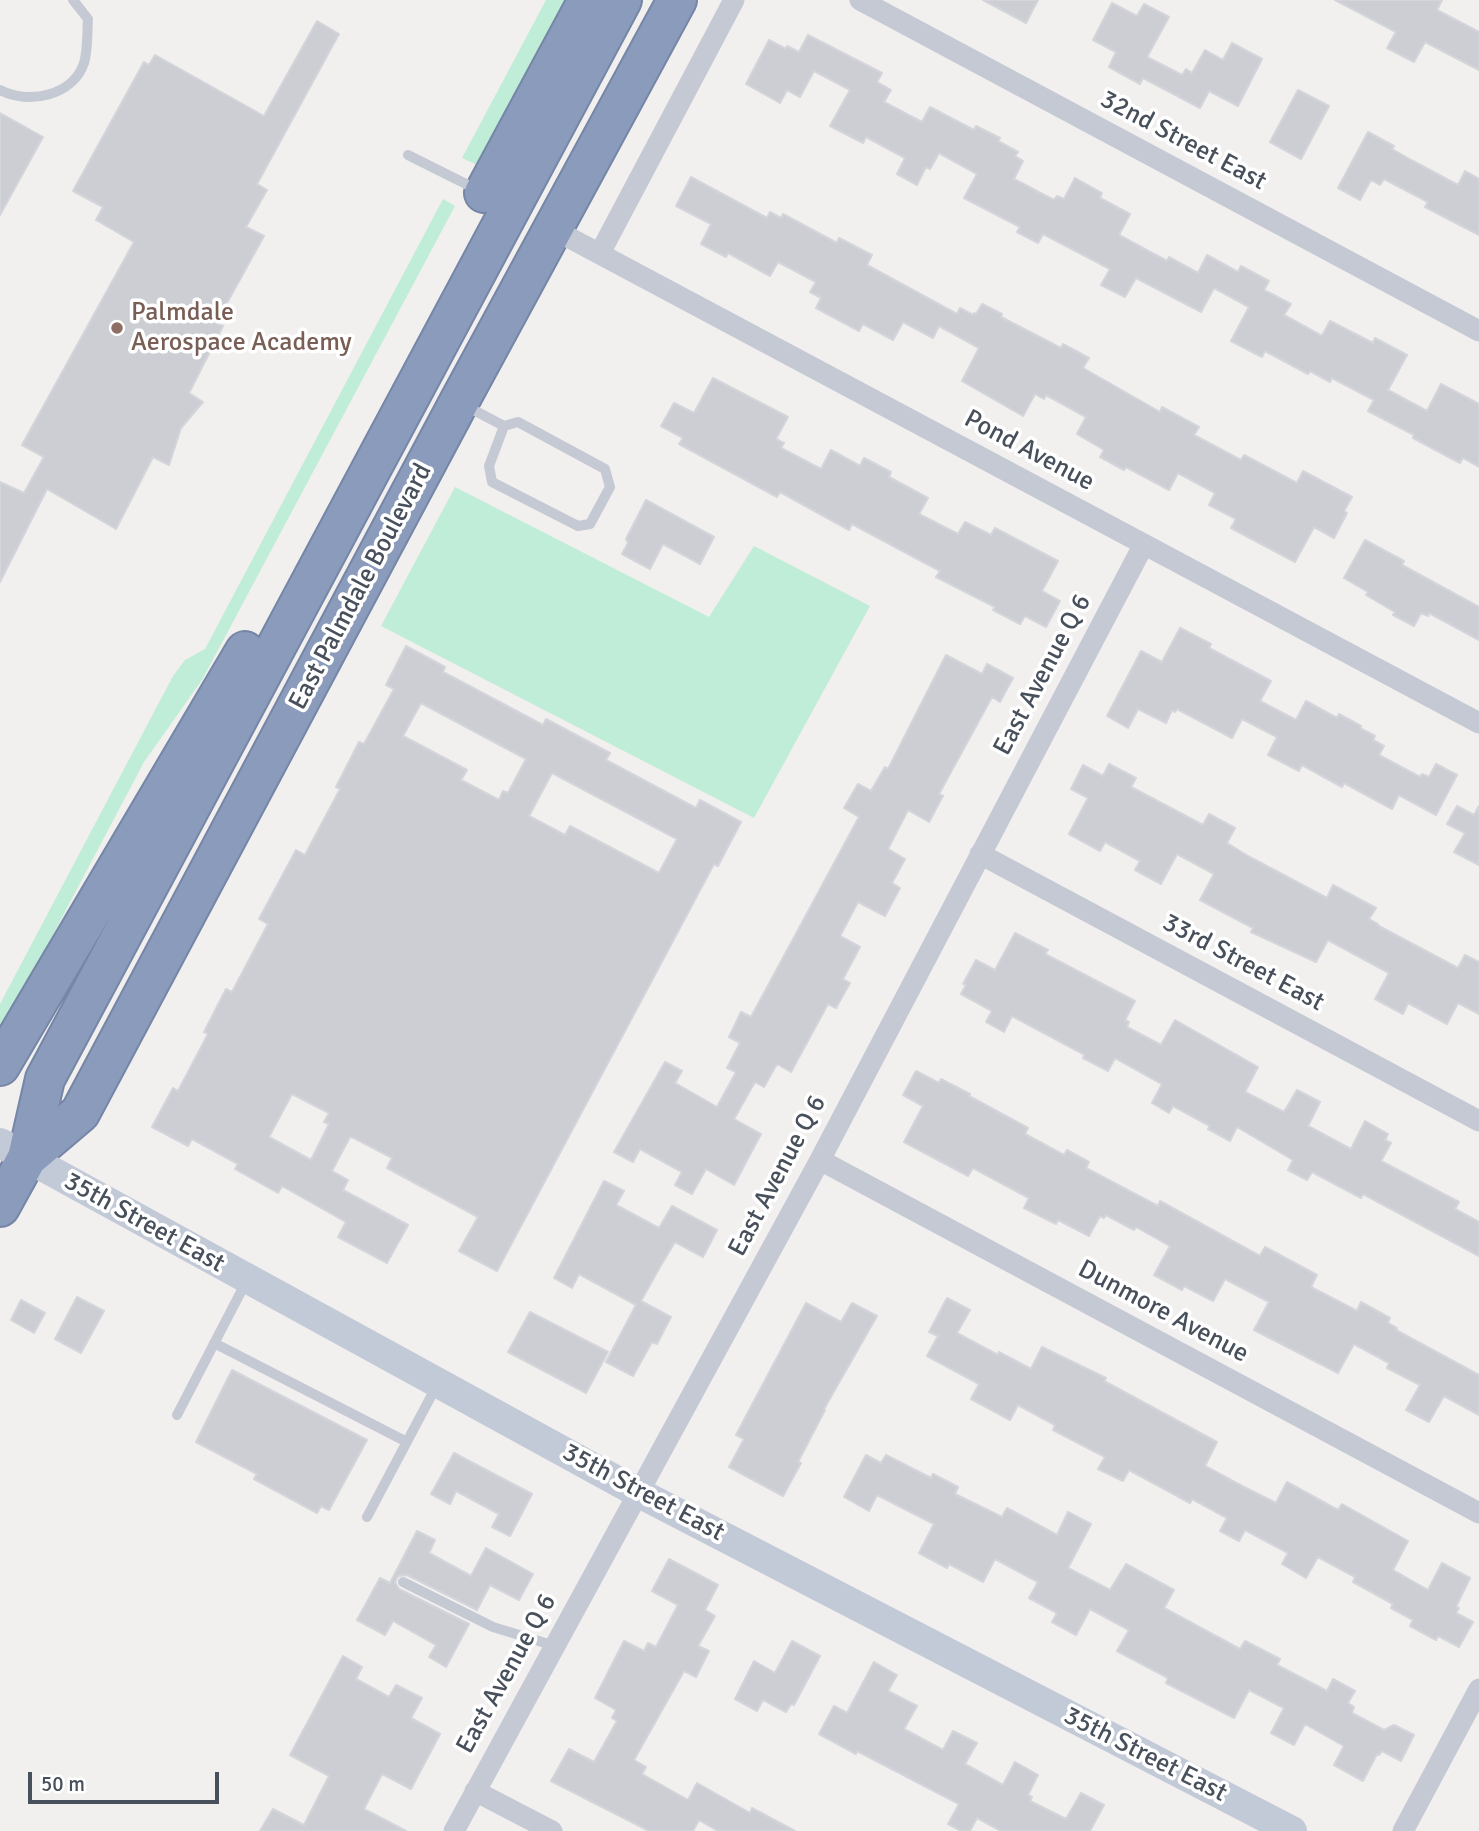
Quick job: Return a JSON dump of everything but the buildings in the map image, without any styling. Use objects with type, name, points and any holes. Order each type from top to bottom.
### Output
[{"type":"highway","points":[[498,200],[589,0]]},
{"type":"highway","name":"East Palmdale Boulevard","points":[[0,1207],[13,1151],[45,1079],[309,585],[498,200],[622,0]]},
{"type":"highway","name":"East Palmdale Boulevard","points":[[13,1151],[80,1113],[677,0]]},
{"type":"highway","points":[[0,1066],[259,629],[309,585]]},
{"type":"street","points":[[600,253],[734,0]]},
{"type":"street","name":"32nd Street East","points":[[860,0],[1479,331]]},
{"type":"street","name":"Pond Avenue","points":[[553,229],[1479,723]]},
{"type":"street","name":"East Avenue Q 6","points":[[454,1831],[820,1160],[1144,544]]},
{"type":"street","name":"33rd Street East","points":[[980,854],[1479,1121]]},
{"type":"street","name":"35th Street East","points":[[13,1151],[639,1493],[1292,1831]]},
{"type":"street","name":"Dunmore Avenue","points":[[820,1160],[1479,1513]]},
{"type":"street","points":[[1403,1831],[1479,1689]]},
{"type":"street","points":[[475,1791],[552,1831]]},
{"type":"lane","points":[[0,90],[33,98],[55,93],[72,84],[83,63],[88,19],[73,0]]},
{"type":"lane","points":[[408,155],[498,200]]},
{"type":"lane","points":[[459,402],[504,426],[518,422],[605,469],[610,487],[590,524],[578,526],[492,482],[489,466],[504,426]]},
{"type":"lane","points":[[177,1415],[247,1279]]},
{"type":"lane","points":[[215,1343],[407,1442]]},
{"type":"lane","points":[[368,1517],[438,1383]]},
{"type":"lane","points":[[403,1582],[493,1628],[555,1646]]},
{"type":"green space","points":[[546,0],[566,0],[477,165],[462,158]]},
{"type":"green space","points":[[443,199],[455,206],[202,680],[144,762],[0,1035],[0,1004],[173,676],[185,660],[205,649]]},
{"type":"green space","points":[[455,487],[709,617],[754,546],[870,606],[754,818],[381,626]]},
{"type":"place","name":"Palmdale Aerospace Academy","points":[[117,328]]}]
